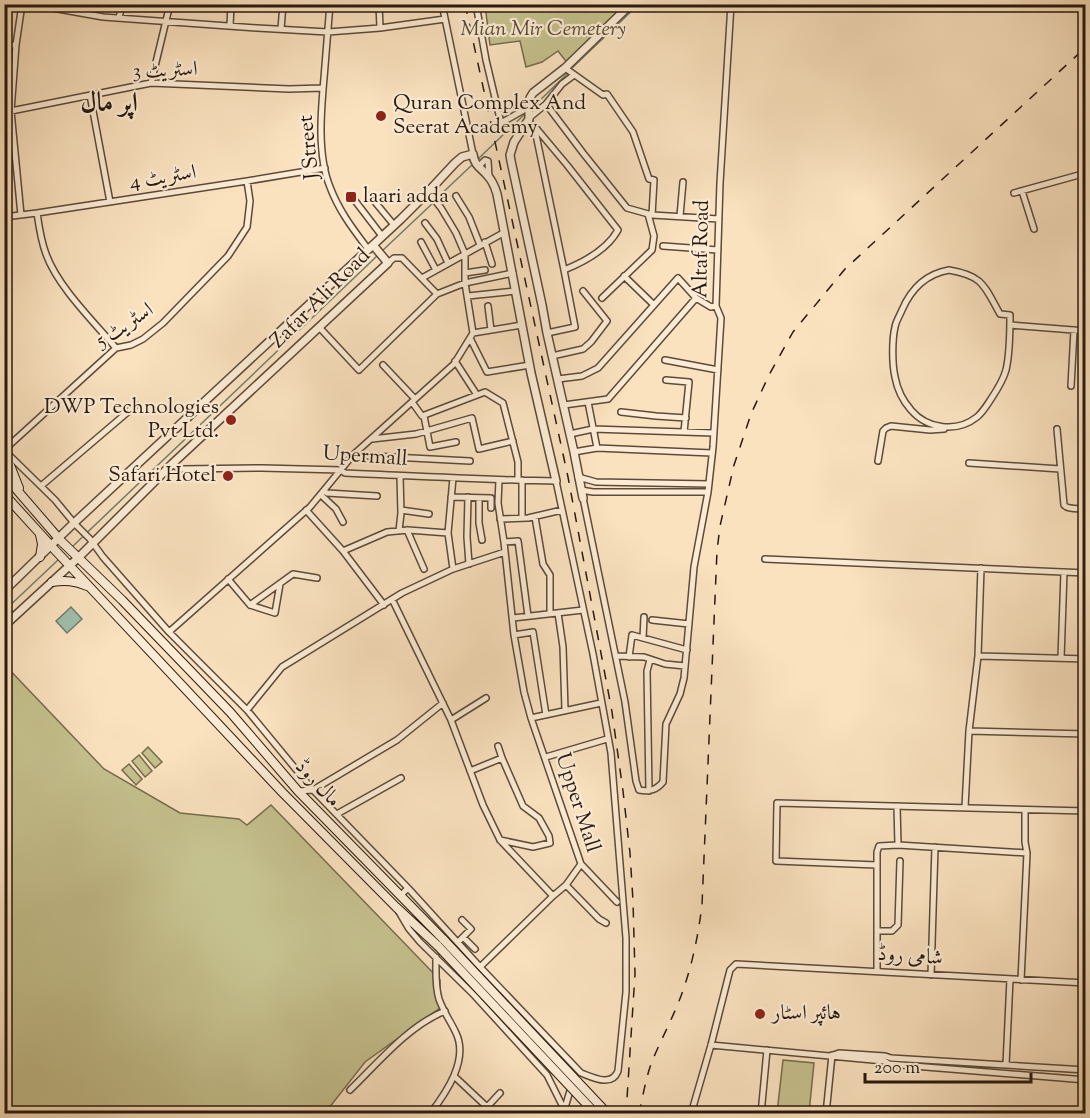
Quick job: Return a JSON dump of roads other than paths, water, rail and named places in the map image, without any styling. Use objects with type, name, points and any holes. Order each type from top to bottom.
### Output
[{"type":"main road","points":[[4,450],[21,493]]},
{"type":"main road","name":"مال روڈ","points":[[4,475],[60,539],[230,712],[298,791],[400,896],[596,1113]]},
{"type":"main road","name":"مال روڈ","points":[[4,494],[282,792],[396,907],[441,943],[608,1113]]},
{"type":"main road","points":[[40,533],[42,544],[40,557]]},
{"type":"main road","points":[[52,582],[73,581],[88,586]]},
{"type":"street","points":[[21,215],[11,111],[22,4]]},
{"type":"street","points":[[30,4],[103,17],[328,32],[446,19]]},
{"type":"street","points":[[119,18],[122,4]]},
{"type":"street","points":[[152,83],[170,4]]},
{"type":"street","points":[[230,26],[231,4]]},
{"type":"street","points":[[281,29],[283,4]]},
{"type":"street","name":"J Street","points":[[330,4],[321,118],[325,168],[341,212],[373,248]]},
{"type":"street","points":[[379,4],[380,28]]},
{"type":"street","points":[[442,4],[475,162]]},
{"type":"street","points":[[476,4],[501,123],[499,130]]},
{"type":"street","points":[[501,123],[529,114],[546,104],[570,72],[631,4]]},
{"type":"street","name":"Altaf Road","points":[[649,791],[658,788],[663,782],[666,724],[680,694],[687,651],[694,567],[709,484],[721,318],[716,306],[720,183],[731,4]]},
{"type":"street","points":[[4,45],[16,45]]},
{"type":"street","points":[[570,72],[533,93],[530,98],[529,114],[510,154],[616,657],[636,781],[639,790],[649,791],[647,671],[650,660]]},
{"type":"street","points":[[570,72],[603,95],[607,94],[633,132],[649,179],[654,180],[650,214],[654,236],[652,250],[602,298]]},
{"type":"street","name":"اسٹریٹ 3","points":[[11,111],[152,83],[289,89],[323,88]]},
{"type":"street","points":[[90,95],[110,202]]},
{"type":"street","points":[[546,104],[627,208],[650,214],[719,219]]},
{"type":"street","points":[[529,114],[536,128],[618,230],[613,239],[585,262],[564,270]]},
{"type":"street","points":[[536,128],[543,175],[575,327],[547,333]]},
{"type":"street","points":[[4,450],[55,500],[170,632],[247,710],[313,790],[581,1073],[600,1080],[612,1079],[618,1071],[626,992],[626,938],[610,753],[583,610],[494,184],[475,162],[462,157],[431,195],[394,225],[373,248]]},
{"type":"street","points":[[475,162],[488,161],[489,177]]},
{"type":"street","name":"اسٹریٹ 4","points":[[4,217],[247,182],[325,168]]},
{"type":"street","points":[[1014,193],[1086,173]]},
{"type":"street","name":"اسٹریٹ 5","points":[[4,450],[116,348],[143,339],[163,323],[228,256],[247,227],[250,201],[247,182]]},
{"type":"street","points":[[681,216],[683,182]]},
{"type":"street","points":[[1022,191],[1034,229]]},
{"type":"street","points":[[431,195],[456,233],[465,254],[465,283],[472,335],[487,372],[530,365]]},
{"type":"street","points":[[370,196],[394,225]]},
{"type":"street","points":[[456,196],[492,264]]},
{"type":"street","points":[[356,202],[382,236]]},
{"type":"street","points":[[37,213],[46,256],[55,272],[116,348]]},
{"type":"street","points":[[425,223],[437,239],[448,263]]},
{"type":"street","points":[[422,278],[505,232]]},
{"type":"street","points":[[421,242],[436,270]]},
{"type":"street","points":[[663,246],[718,250]]},
{"type":"street","name":"Zafar Ali Road","points":[[4,591],[373,248],[387,261],[4,626]]},
{"type":"street","points":[[387,261],[402,258],[437,294]]},
{"type":"street","points":[[465,273],[485,270]]},
{"type":"street","points":[[878,461],[883,431],[886,428],[891,426],[930,430],[951,429],[962,425],[978,416],[1003,378],[1007,364],[1010,315],[1000,314],[986,288],[979,281],[965,273],[949,270],[923,280],[904,304],[895,327],[893,365],[899,388],[909,408],[921,419],[936,426],[953,427]]},
{"type":"street","points":[[319,327],[359,370],[437,294],[465,283],[513,273]]},
{"type":"street","points":[[624,276],[654,305]]},
{"type":"street","points":[[558,379],[582,376],[598,368],[678,278],[696,298],[711,307],[716,306]]},
{"type":"street","points":[[468,296],[516,291]]},
{"type":"street","points":[[552,356],[583,349],[607,321],[583,291]]},
{"type":"street","points":[[564,405],[608,399],[696,298]]},
{"type":"street","points":[[488,306],[491,330]]},
{"type":"street","points":[[1010,324],[1086,331]]},
{"type":"street","points":[[170,632],[306,510],[353,455],[455,361],[472,335],[522,325]]},
{"type":"street","points":[[1071,386],[1074,330]]},
{"type":"street","points":[[665,360],[718,370]]},
{"type":"street","points":[[455,361],[477,395]]},
{"type":"street","points":[[383,365],[414,400],[424,416],[430,447],[456,442]]},
{"type":"street","points":[[666,380],[688,382],[684,432]]},
{"type":"street","points":[[424,416],[484,392],[503,403],[518,462],[522,518]]},
{"type":"street","points":[[588,402],[597,448]]},
{"type":"street","points":[[41,486],[136,405]]},
{"type":"street","points":[[621,412],[686,418]]},
{"type":"street","points":[[371,439],[416,434],[472,418],[479,449],[513,441]]},
{"type":"street","points":[[570,434],[593,429],[714,433]]},
{"type":"street","points":[[1057,429],[1064,505],[1069,508],[1086,508]]},
{"type":"street","points":[[574,452],[597,448],[712,453]]},
{"type":"street","points":[[353,455],[470,461]]},
{"type":"street","points":[[969,463],[1060,469]]},
{"type":"street","name":"Upermall","points":[[172,464],[182,469],[341,470],[345,473],[400,476],[556,481]]},
{"type":"street","points":[[399,531],[400,476]]},
{"type":"street","points":[[578,477],[596,482],[709,484]]},
{"type":"street","points":[[453,478],[448,533],[453,569]]},
{"type":"street","name":"Upper Mall","points":[[480,967],[566,885],[581,864],[524,692],[514,635],[500,519],[499,480]]},
{"type":"street","points":[[582,494],[593,492],[708,492]]},
{"type":"street","points":[[322,493],[377,496]]},
{"type":"street","points":[[322,493],[336,509],[343,522]]},
{"type":"street","points":[[451,497],[491,498],[491,508]]},
{"type":"street","points":[[468,497],[466,537],[469,564]]},
{"type":"street","points":[[479,498],[482,540]]},
{"type":"street","points":[[306,510],[343,551],[384,605]]},
{"type":"street","points":[[401,510],[429,514]]},
{"type":"street","points":[[500,519],[522,518],[562,510]]},
{"type":"street","points":[[535,516],[543,564],[550,575],[550,613]]},
{"type":"street","points":[[343,551],[387,532],[407,530],[448,533]]},
{"type":"street","points":[[407,530],[424,569]]},
{"type":"street","points":[[504,542],[518,541],[528,616]]},
{"type":"street","points":[[247,710],[282,668],[402,593],[453,569],[505,552]]},
{"type":"street","points":[[765,559],[1086,573]]},
{"type":"street","points":[[965,807],[969,731],[978,656],[981,568]]},
{"type":"street","points":[[1060,658],[1064,572]]},
{"type":"street","points":[[250,605],[293,574],[317,578]]},
{"type":"street","points":[[228,579],[250,605],[275,613],[280,584]]},
{"type":"street","points":[[122,600],[132,590]]},
{"type":"street","points":[[392,600],[451,720],[483,805],[500,840],[553,896]]},
{"type":"street","points":[[513,618],[583,610]]},
{"type":"street","points":[[558,613],[563,647],[565,710]]},
{"type":"street","points":[[643,639],[644,617]]},
{"type":"street","points":[[652,620],[689,624]]},
{"type":"street","points":[[514,635],[533,632],[546,714]]},
{"type":"street","points":[[629,657],[632,635],[687,651]]},
{"type":"street","points":[[978,656],[1086,659]]},
{"type":"street","points":[[616,657],[644,657],[665,664],[685,666]]},
{"type":"street","points":[[451,720],[486,698]]},
{"type":"street","points":[[298,791],[313,790],[398,740],[443,703]]},
{"type":"street","points":[[531,718],[601,703]]},
{"type":"street","points":[[969,731],[1086,734]]},
{"type":"street","points":[[546,757],[608,739]]},
{"type":"street","points":[[498,746],[523,806],[539,818],[549,836],[550,843],[533,847],[500,840]]},
{"type":"street","points":[[470,771],[502,758]]},
{"type":"street","points":[[337,814],[401,778]]},
{"type":"street","points":[[309,803],[313,790]]},
{"type":"street","points":[[877,865],[776,861],[777,803],[1086,811]]},
{"type":"street","points":[[897,806],[898,845]]},
{"type":"street","points":[[1021,980],[1027,853],[1025,810]]},
{"type":"street","points":[[877,971],[877,852],[879,846],[898,845],[1027,853]]},
{"type":"street","points":[[931,975],[935,847]]},
{"type":"street","points":[[877,931],[892,931],[898,925],[900,861]]},
{"type":"street","points":[[581,864],[617,902]]},
{"type":"street","points":[[566,885],[599,919],[606,923]]},
{"type":"street","points":[[400,896],[408,888]]},
{"type":"street","points":[[396,907],[409,929],[474,995],[547,1075],[564,1111]]},
{"type":"street","points":[[458,942],[471,929],[462,920]]},
{"type":"street","points":[[463,937],[475,949]]},
{"type":"street","points":[[430,1113],[445,1094],[454,1076],[460,1048],[456,1033],[439,1000],[436,957]]},
{"type":"street","name":"شامی روڈ","points":[[711,1046],[730,970],[733,966],[740,964],[1086,983]]},
{"type":"street","points":[[1006,1065],[1010,979]]},
{"type":"street","points":[[350,1090],[417,1027],[444,1011]]},
{"type":"street","points":[[691,1113],[711,1046],[832,1055],[839,1058],[884,1060],[889,1064],[1086,1080]]},
{"type":"street","points":[[761,1113],[767,1050]]},
{"type":"street","points":[[832,1055],[839,1053],[880,1055],[891,1058],[1086,1070]]},
{"type":"street","points":[[826,1113],[832,1055]]},
{"type":"street","points":[[984,1063],[984,1070]]},
{"type":"street","points":[[564,1111],[570,1091],[581,1073]]},
{"type":"street","points":[[454,1076],[487,1107],[500,1093]]},
{"type":"waterway","points":[[571,69],[639,4]]},
{"type":"waterway","points":[[533,107],[568,73]]},
{"type":"waterway","points":[[478,159],[527,112]]},
{"type":"waterway","points":[[437,198],[473,164]]},
{"type":"waterway","points":[[381,252],[434,202]]},
{"type":"waterway","points":[[73,546],[377,256]]},
{"type":"waterway","points":[[4,611],[58,560]]},
{"type":"railway","points":[[465,4],[568,477],[612,712],[630,853],[633,901],[635,974],[626,1114]]},
{"type":"railway","points":[[639,1114],[651,1066],[685,985],[699,928],[702,905],[717,551],[720,526],[734,465],[751,414],[793,332],[845,269],[1086,47]]},
{"type":"place","name":"Quran Complex And Seerat Academy","points":[[381,116]]},
{"type":"place","name":"laari adda","points":[[351,197]]},
{"type":"place","name":"DWP Technologies Pvt Ltd.","points":[[231,420]]},
{"type":"place","name":"Safari Hotel","points":[[228,476]]},
{"type":"place","name":"ہائپر اسٹار","points":[[760,1014]]},
{"type":"district","name":"اپر مال","points":[[109,104]]},
{"type":"park label","name":"Mian Mir Cemetery","points":[[543,30]]}]
